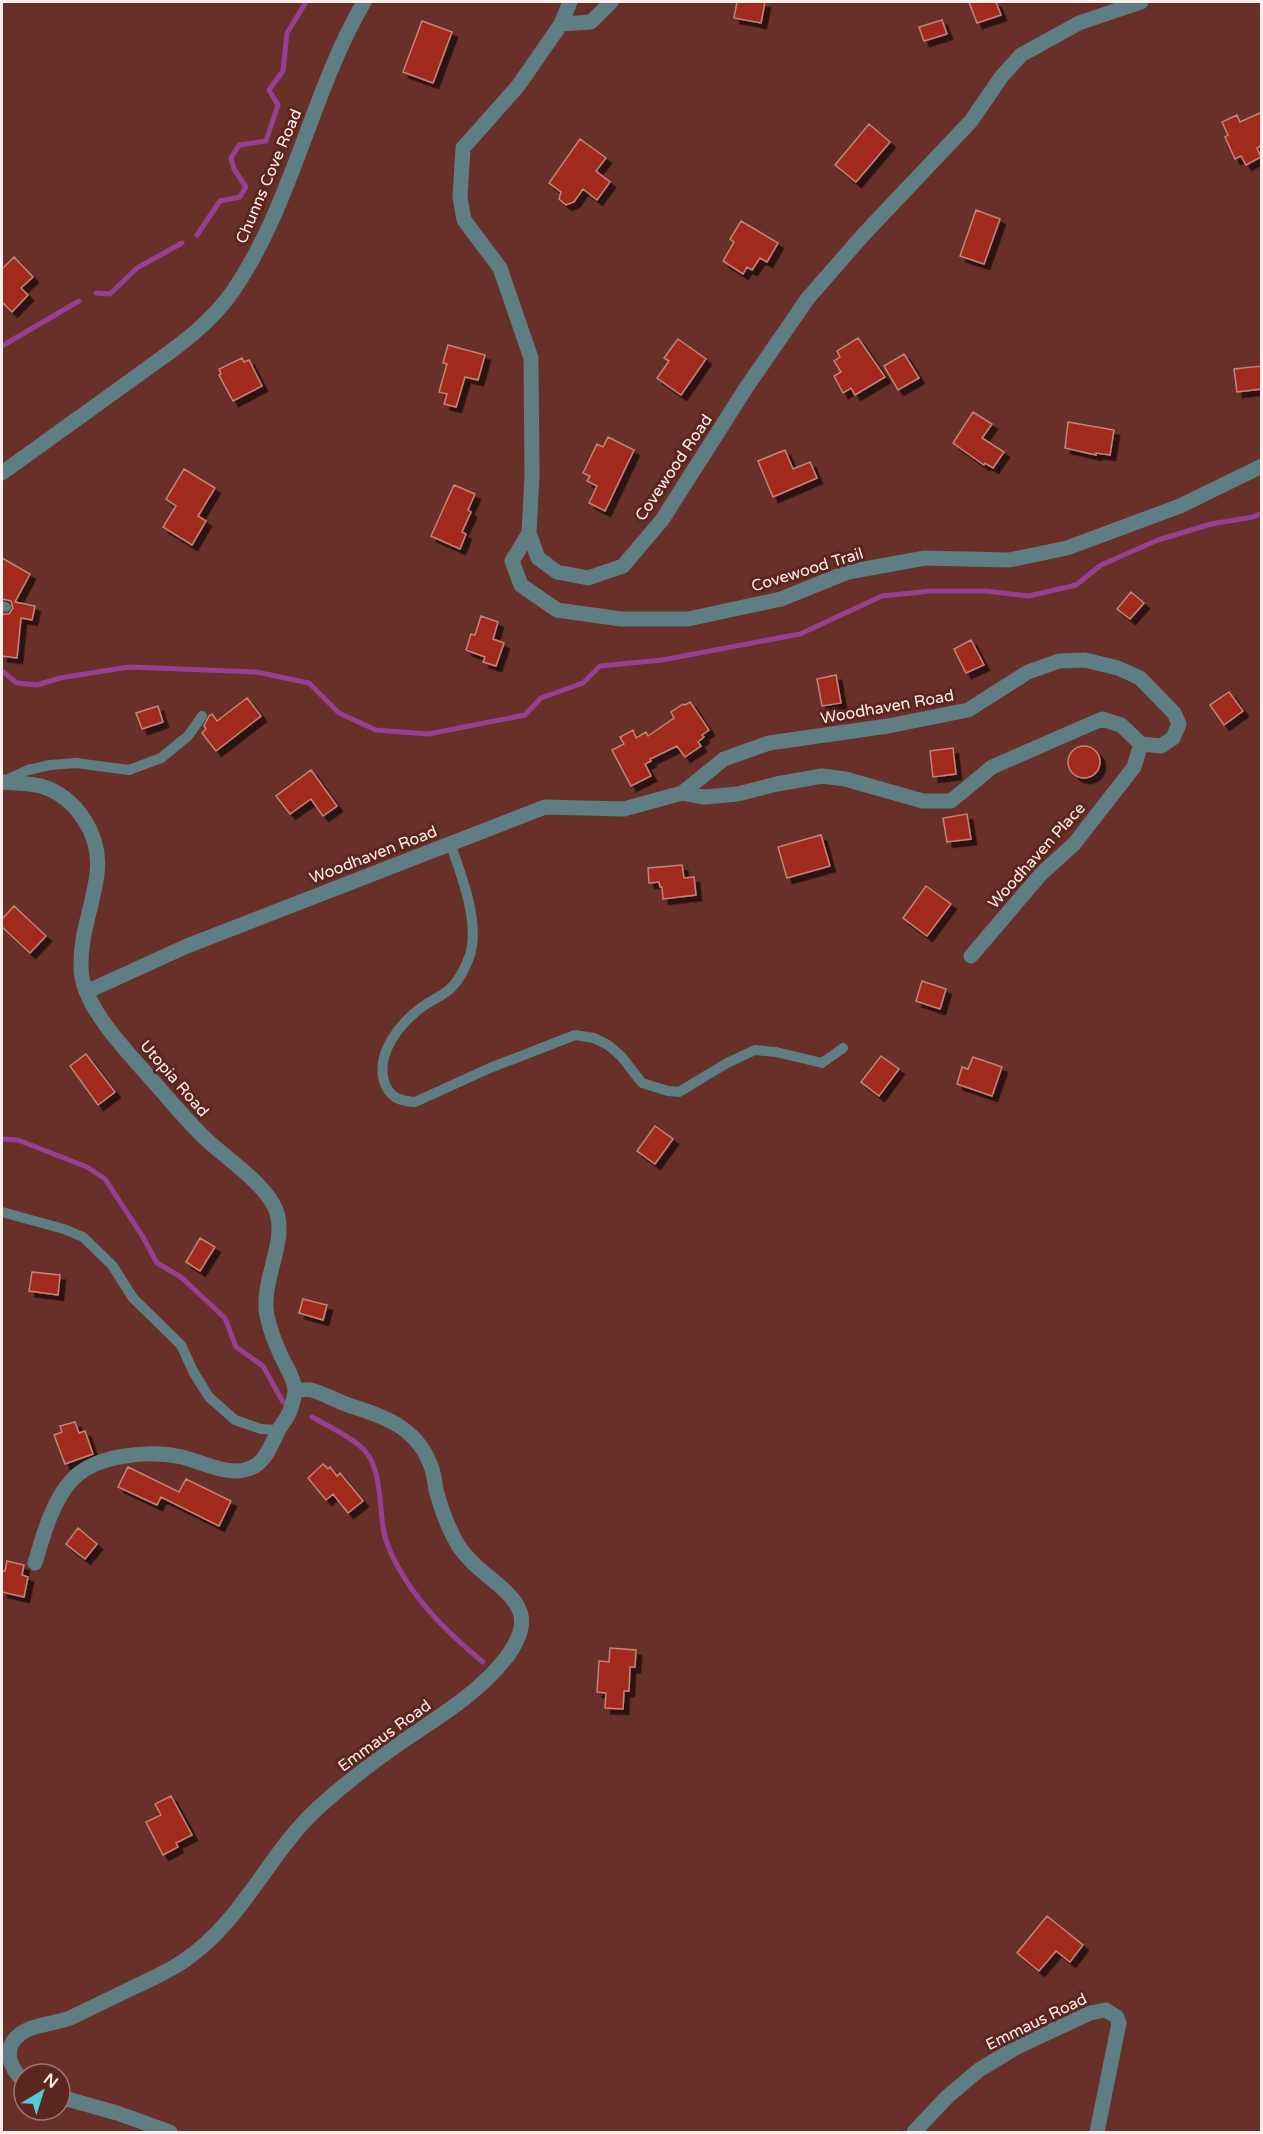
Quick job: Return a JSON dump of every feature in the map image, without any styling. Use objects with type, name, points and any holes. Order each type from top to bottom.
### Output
[{"type":"street","name":"Chunns Cove Road","points":[[2,473],[187,340],[225,302],[253,257],[273,218],[331,71],[352,22],[364,2]]},
{"type":"street","name":"Covewood Road","points":[[570,2],[561,24],[518,86],[463,148],[460,197],[465,220],[500,268],[531,358],[532,476],[529,533],[538,558],[557,572],[588,578],[623,566],[662,520],[746,388],[808,298],[864,234],[970,122],[1002,76],[1021,55],[1079,23],[1141,2]]},
{"type":"street","points":[[561,24],[591,22],[611,2]]},
{"type":"street","name":"Covewood Trail","points":[[529,533],[512,561],[520,585],[557,610],[621,619],[688,620],[781,599],[848,572],[925,558],[1009,560],[1067,548],[1179,506],[1262,466]]},
{"type":"street","name":"Woodhaven Road","points":[[86,992],[187,946],[545,807],[624,809],[682,793],[724,759],[769,742],[888,726],[968,710],[1028,672],[1059,661],[1085,660],[1118,668],[1140,678],[1174,713],[1179,723],[1173,738],[1161,746],[1141,744],[1121,725],[1102,719],[992,767],[951,801],[923,801],[845,779],[822,776],[738,794],[704,797],[682,793]]},
{"type":"street","name":"Woodhaven Place","points":[[971,956],[1041,874],[1074,844],[1134,767],[1141,744]]},
{"type":"street","name":"Utopia Road","points":[[2,782],[43,787],[75,806],[83,817],[98,853],[97,873],[82,934],[80,953],[81,973],[86,992],[108,1030],[195,1130],[265,1193],[276,1210],[279,1224],[278,1240],[270,1272],[267,1315],[295,1391]]},
{"type":"street","name":"Emmaus Road","points":[[12,2063],[9,2053],[20,2033],[67,2019],[148,1980],[194,1954],[226,1924],[287,1842],[318,1807],[382,1756],[462,1700],[501,1664],[518,1642],[522,1626],[519,1608],[510,1595],[475,1565],[460,1548],[443,1514],[432,1469],[424,1451],[414,1438],[398,1423],[373,1413],[335,1401],[311,1390],[295,1391]]},
{"type":"street","points":[[35,1563],[48,1520],[71,1480],[87,1468],[135,1454],[171,1455],[232,1471],[247,1470],[257,1465],[266,1455],[289,1414],[295,1391]]},
{"type":"street","name":"Emmaus Road","points":[[914,2133],[962,2083],[995,2059],[1090,2013],[1106,2010],[1117,2017],[1119,2023],[1097,2133]]},
{"type":"street","points":[[72,2100],[117,2113],[170,2133]]},
{"type":"lane","points":[[2,782],[28,770],[50,765],[75,763],[129,770],[161,758],[188,736],[202,716]]},
{"type":"lane","points":[[450,843],[468,896],[473,931],[471,952],[452,989],[420,1008],[405,1023],[387,1049],[381,1068],[387,1088],[401,1101],[415,1102],[479,1073],[575,1035],[594,1038],[608,1045],[621,1056],[642,1083],[655,1089],[679,1092],[727,1063],[755,1050],[776,1052],[822,1063],[843,1048]]},
{"type":"lane","points":[[2,1212],[64,1229],[83,1237],[112,1265],[133,1298],[181,1346],[209,1397],[235,1420],[261,1429],[279,1430]]},
{"type":"building","points":[[737,2],[765,2],[761,23],[734,18]]},
{"type":"building","points":[[969,2],[996,2],[1001,15],[977,23]]},
{"type":"building","points":[[942,20],[947,34],[924,41],[919,27]]},
{"type":"building","points":[[422,21],[452,32],[433,83],[403,72]]},
{"type":"building","points":[[1262,112],[1262,145],[1257,148],[1261,157],[1246,165],[1241,156],[1235,159],[1225,137],[1228,135],[1222,122],[1237,115],[1240,122]]},
{"type":"building","points":[[869,124],[890,142],[856,182],[835,165]]},
{"type":"building","points":[[580,139],[606,158],[596,171],[610,182],[597,200],[583,189],[574,202],[566,205],[559,199],[561,192],[549,183]]},
{"type":"building","points":[[976,210],[1000,219],[984,264],[960,256]]},
{"type":"building","points":[[741,221],[778,243],[767,262],[760,258],[752,270],[747,267],[743,274],[723,261],[734,242],[730,239]]},
{"type":"building","points":[[14,257],[33,277],[21,288],[28,295],[12,312],[2,302],[2,269]]},
{"type":"building","points":[[858,338],[885,377],[855,395],[851,388],[843,393],[834,376],[841,372],[834,361],[840,357],[837,351]]},
{"type":"building","points":[[678,339],[706,359],[681,395],[657,378],[669,361],[664,358]]},
{"type":"building","points":[[448,345],[485,355],[478,380],[465,377],[456,407],[444,404],[447,394],[439,392],[447,364],[443,363]]},
{"type":"building","points":[[904,354],[919,378],[898,390],[884,366]]},
{"type":"building","points":[[242,358],[244,362],[249,360],[262,386],[233,401],[219,375],[221,374],[219,369]]},
{"type":"building","points":[[1262,366],[1262,389],[1237,392],[1234,369]]},
{"type":"building","points":[[973,412],[992,424],[982,438],[1004,452],[993,468],[985,463],[984,465],[953,443]]},
{"type":"building","points":[[1068,422],[1114,430],[1110,455],[1096,453],[1096,455],[1065,448]]},
{"type":"building","points":[[608,437],[634,450],[605,511],[589,503],[597,486],[587,481],[590,476],[583,473],[597,444],[603,447]]},
{"type":"building","points":[[785,450],[793,469],[810,462],[817,478],[773,497],[758,461]]},
{"type":"building","points":[[184,469],[215,488],[198,516],[206,521],[192,545],[163,527],[176,506],[166,499]]},
{"type":"building","points":[[454,485],[475,494],[468,510],[471,512],[462,532],[466,534],[460,549],[431,536]]},
{"type":"building","points":[[2,558],[30,574],[15,602],[35,606],[32,620],[21,618],[17,658],[2,656],[2,614],[9,614],[13,608],[11,601],[2,599]]},
{"type":"building","points":[[1131,592],[1144,603],[1130,619],[1117,609]]},
{"type":"building","points":[[481,616],[498,622],[493,639],[504,643],[496,666],[483,662],[485,657],[466,650],[471,634],[475,635]]},
{"type":"building","points":[[971,640],[984,665],[966,673],[954,649]]},
{"type":"building","points":[[836,675],[841,703],[822,706],[817,679]]},
{"type":"building","points":[[1229,692],[1243,711],[1224,725],[1210,705]]},
{"type":"building","points":[[247,698],[261,716],[216,751],[202,733],[206,729],[204,726],[209,716],[212,714],[217,721]]},
{"type":"building","points":[[690,702],[709,730],[698,742],[701,746],[685,757],[677,746],[650,759],[651,761],[645,764],[651,776],[631,786],[612,750],[624,744],[620,737],[633,730],[636,738],[646,732],[648,736],[674,718],[671,712]]},
{"type":"building","points":[[158,706],[163,722],[142,729],[136,713]]},
{"type":"building","points":[[1084,746],[1095,751],[1100,762],[1095,773],[1084,778],[1073,773],[1068,762],[1073,751]]},
{"type":"building","points":[[953,748],[956,774],[933,777],[930,751]]},
{"type":"building","points":[[311,770],[337,806],[323,816],[311,799],[290,814],[276,796]]},
{"type":"building","points":[[967,814],[971,839],[947,842],[943,818]]},
{"type":"building","points":[[821,835],[830,866],[787,878],[778,847]]},
{"type":"building","points":[[682,865],[684,878],[694,877],[696,895],[663,899],[659,882],[649,883],[648,868]]},
{"type":"building","points":[[926,886],[951,904],[927,936],[903,918]]},
{"type":"building","points":[[14,906],[46,936],[30,953],[2,927],[2,919]]},
{"type":"building","points":[[922,981],[946,989],[940,1009],[916,1001]]},
{"type":"building","points":[[86,1054],[115,1092],[98,1105],[70,1066]]},
{"type":"building","points":[[881,1056],[899,1069],[879,1096],[861,1082]]},
{"type":"building","points":[[973,1057],[1002,1067],[992,1096],[957,1084],[962,1067],[968,1069]]},
{"type":"building","points":[[655,1126],[673,1139],[655,1164],[637,1151]]},
{"type":"building","points":[[200,1238],[215,1247],[200,1271],[186,1262]]},
{"type":"building","points":[[32,1272],[60,1275],[58,1295],[29,1291]]},
{"type":"building","points":[[303,1299],[327,1305],[323,1320],[299,1313]]},
{"type":"building","points":[[75,1422],[79,1433],[85,1431],[93,1454],[65,1464],[54,1435],[62,1432],[60,1426]]},
{"type":"building","points":[[323,1464],[328,1469],[330,1467],[337,1476],[340,1473],[363,1501],[348,1513],[333,1494],[326,1500],[308,1478]]},
{"type":"building","points":[[128,1467],[179,1492],[186,1479],[231,1501],[219,1526],[161,1497],[157,1505],[118,1487]]},
{"type":"building","points":[[78,1528],[97,1544],[85,1559],[66,1544]]},
{"type":"building","points":[[7,1561],[24,1565],[22,1575],[28,1577],[24,1597],[2,1592],[2,1571],[5,1571]]},
{"type":"building","points":[[610,1648],[636,1650],[635,1667],[630,1667],[629,1691],[624,1691],[623,1709],[605,1708],[606,1693],[597,1692],[599,1661],[609,1662]]},
{"type":"building","points":[[171,1796],[192,1835],[176,1843],[178,1847],[163,1855],[146,1822],[161,1815],[155,1804]]},
{"type":"building","points":[[1047,1916],[1083,1945],[1070,1962],[1056,1951],[1039,1971],[1017,1953]]},
{"type":"waterway","points":[[197,235],[220,201],[240,197],[246,187],[234,169],[231,158],[239,145],[266,141],[278,105],[269,90],[283,71],[287,33],[306,2]]},
{"type":"waterway","points":[[96,293],[110,294],[137,268],[182,243]]},
{"type":"waterway","points":[[2,346],[79,301]]},
{"type":"waterway","points":[[2,671],[17,683],[37,685],[60,678],[129,667],[256,672],[309,683],[339,713],[376,730],[428,734],[525,715],[541,698],[583,683],[600,666],[662,660],[800,634],[882,596],[931,591],[985,591],[1029,596],[1076,585],[1101,565],[1158,540],[1211,524],[1253,517],[1262,513]]},
{"type":"waterway","points":[[2,1139],[18,1140],[87,1167],[105,1179],[157,1263],[181,1277],[225,1318],[236,1347],[263,1366],[283,1402]]},
{"type":"waterway","points":[[312,1417],[349,1438],[368,1454],[377,1476],[385,1537],[398,1567],[415,1594],[436,1619],[483,1662]]}]
